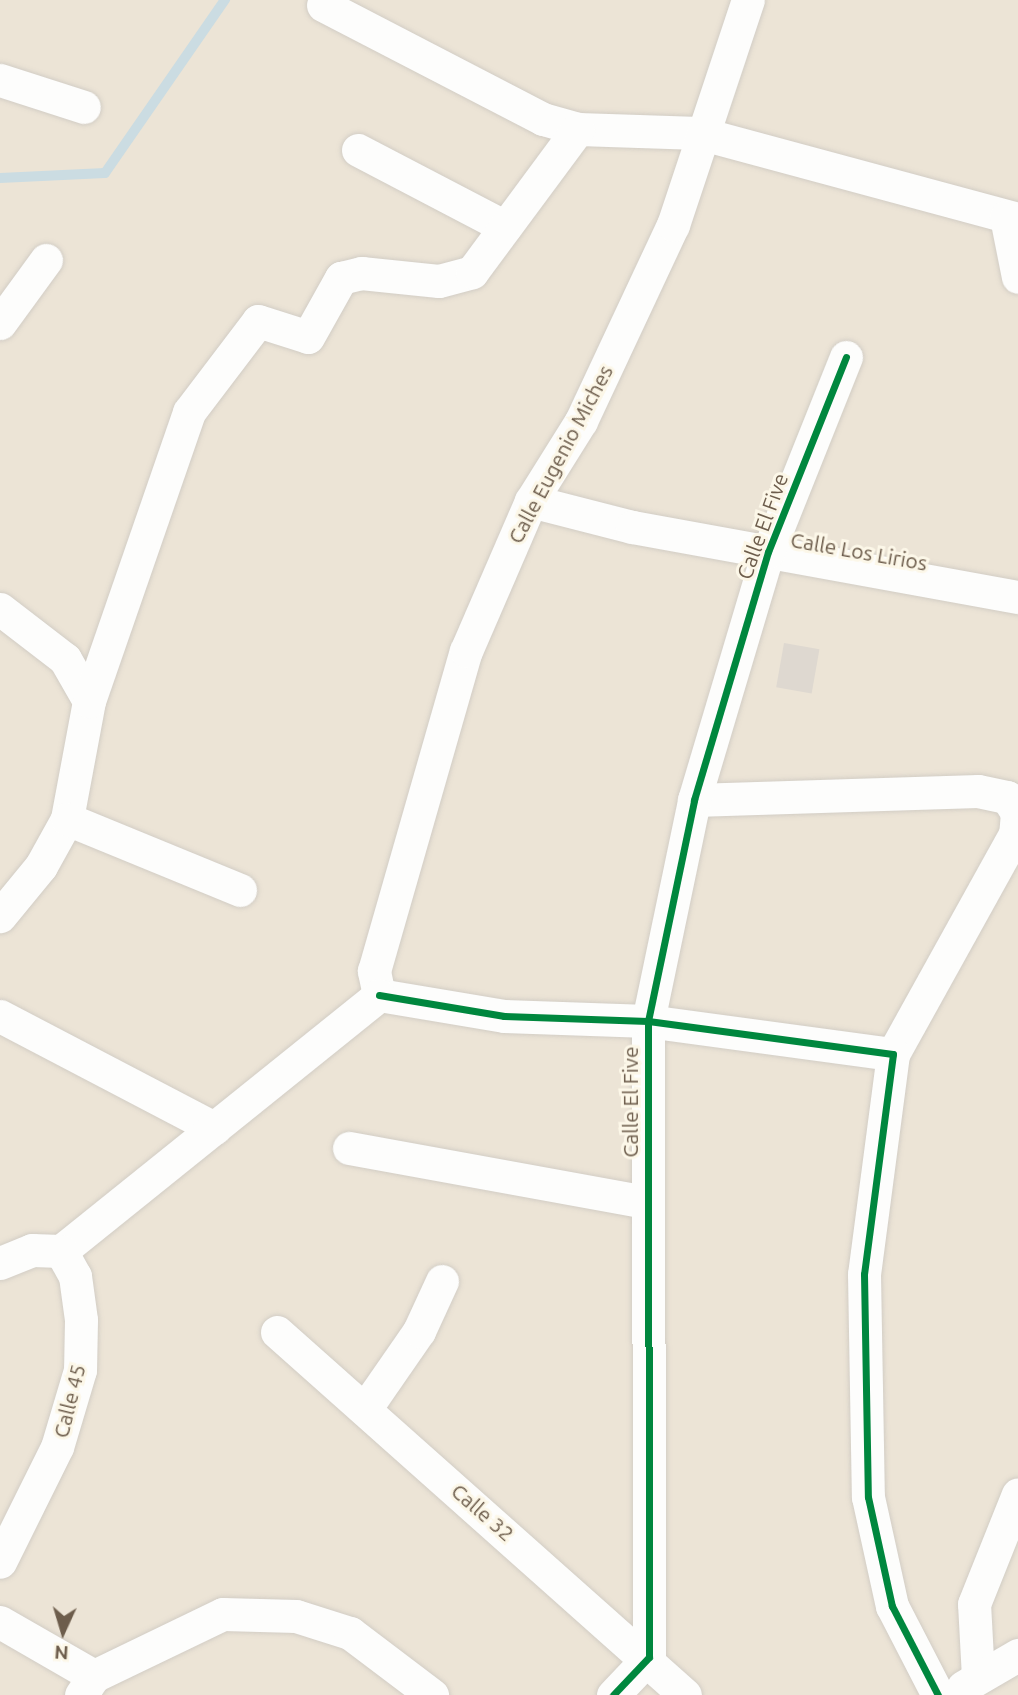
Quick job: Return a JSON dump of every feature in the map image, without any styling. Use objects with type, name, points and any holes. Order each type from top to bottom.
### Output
[{"type":"street","name":"Calle Eugenio Miches","points":[[379,995],[374,971],[466,651],[531,501],[581,421],[673,225],[699,133],[748,0]]},
{"type":"street","points":[[323,5],[543,119],[578,130],[699,133],[1012,218],[1018,277]]},
{"type":"street","points":[[0,80],[84,107]]},
{"type":"street","points":[[0,916],[41,866],[67,819],[89,701],[189,412],[258,321],[308,337],[341,278],[361,273],[439,281],[472,272],[578,130]]},
{"type":"street","points":[[358,150],[505,228]]},
{"type":"street","points":[[0,323],[46,260]]},
{"type":"street","name":"Calle El Five","points":[[649,1657],[646,1202],[648,1021],[694,800],[768,552],[846,357]]},
{"type":"street","name":"Calle Los Lirios","points":[[531,501],[768,552],[1018,597]]},
{"type":"street","points":[[0,609],[65,659],[89,701]]},
{"type":"street","points":[[694,800],[978,791],[1007,797],[1017,813],[1015,834],[893,1054],[864,1274],[868,1497],[892,1606],[937,1695]]},
{"type":"street","points":[[67,819],[240,890]]},
{"type":"street","points":[[0,1263],[32,1250],[61,1251],[379,995],[504,1016],[648,1021],[893,1054]]},
{"type":"street","points":[[0,1016],[214,1128]]},
{"type":"street","points":[[349,1148],[646,1202]]},
{"type":"street","name":"Calle 45","points":[[0,1562],[57,1447],[80,1370],[75,1276],[61,1251]]},
{"type":"street","points":[[366,1409],[419,1331],[442,1281]]},
{"type":"street","name":"Calle 32","points":[[277,1332],[649,1657],[685,1695]]},
{"type":"street","points":[[978,1677],[974,1604],[1018,1494]]},
{"type":"street","points":[[0,1622],[87,1686],[223,1614],[296,1616],[350,1633],[432,1695]]},
{"type":"street","points":[[951,1695],[1018,1656]]},
{"type":"street","points":[[612,1695],[649,1657]]},
{"type":"shaded area","points":[[0,0],[1018,0],[1018,1695],[0,1695]]},
{"type":"building","points":[[784,643],[819,649],[812,694],[776,687]]},
{"type":"waterway","points":[[0,178],[105,173],[225,0]]},
{"type":"cycle path","points":[[613,1695],[649,1657],[648,1021],[694,800],[768,552],[846,357]]},
{"type":"cycle path","points":[[379,995],[504,1016],[648,1021],[893,1054],[864,1274],[868,1497],[892,1606],[938,1695]]}]
